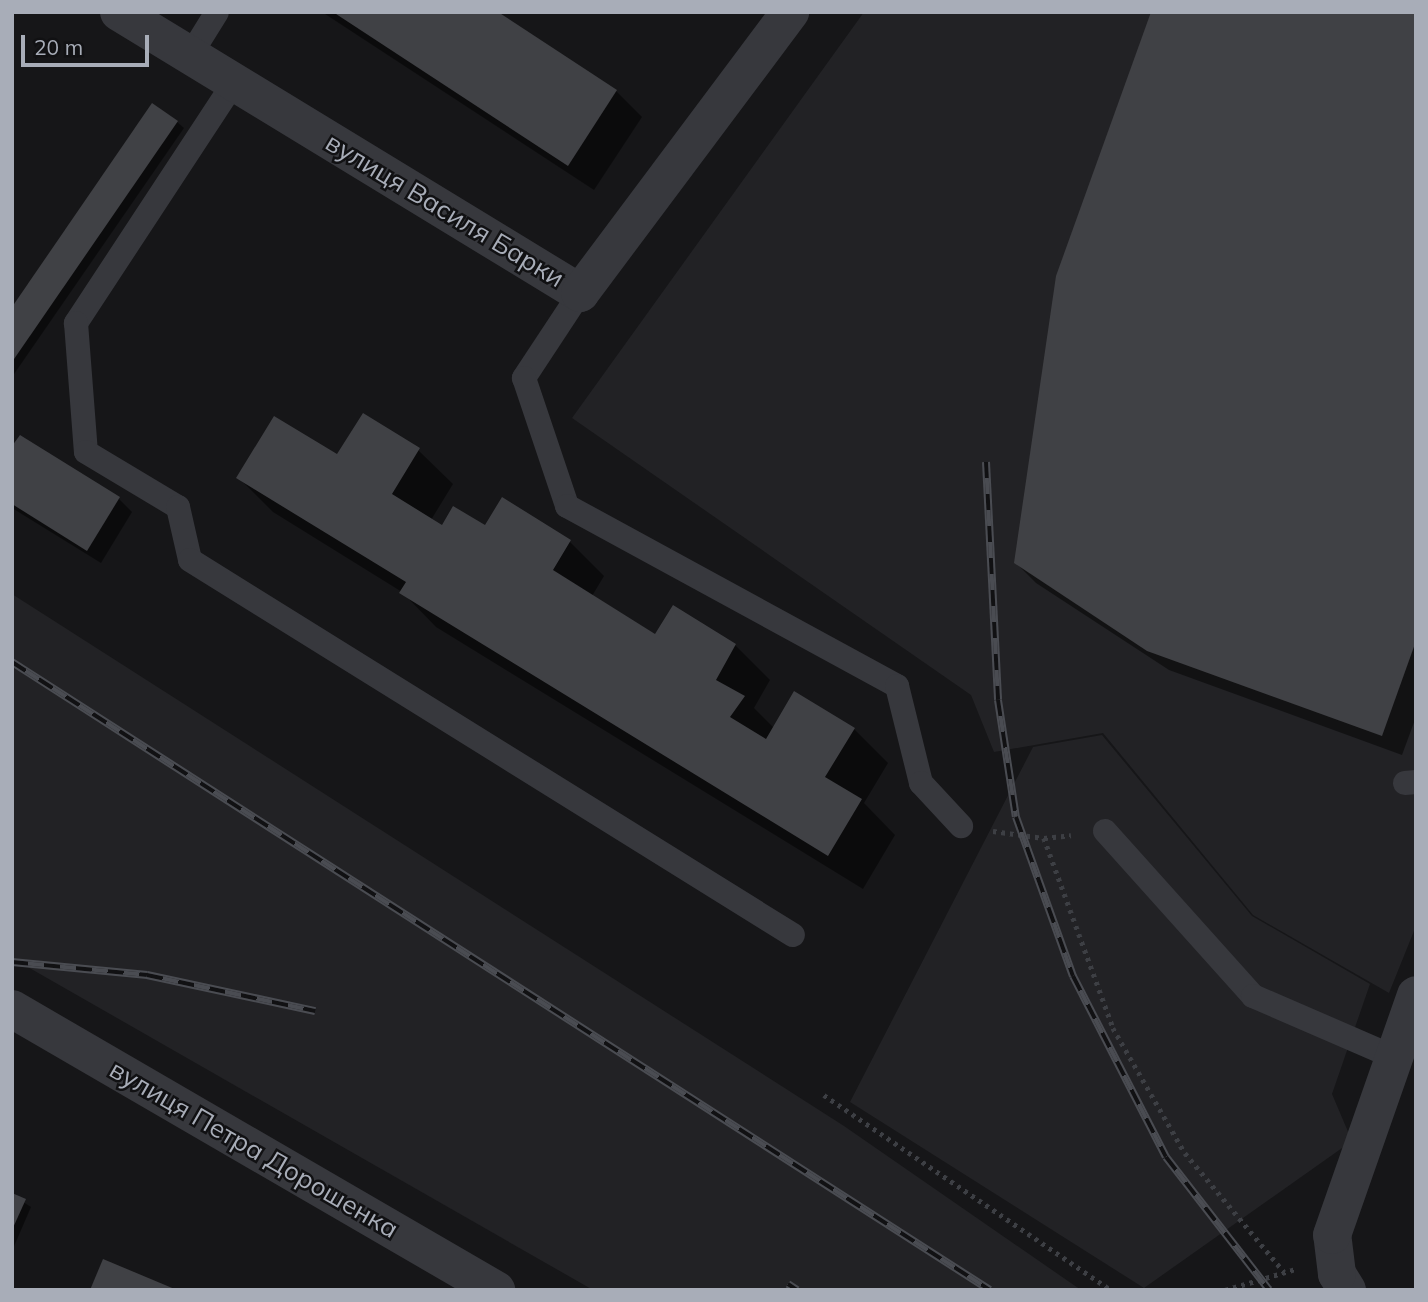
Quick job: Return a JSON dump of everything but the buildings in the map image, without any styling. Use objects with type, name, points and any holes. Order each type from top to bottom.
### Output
[{"type":"street","name":"вулиця Василя Барки","points":[[119,12],[580,293],[789,13]]},
{"type":"street","points":[[1347,1290],[1337,1273],[1332,1235],[1416,995]]},
{"type":"street","name":"вулиця Петра Дорошенка","points":[[12,1009],[496,1290]]},
{"type":"lane","points":[[191,54],[217,12]]},
{"type":"lane","points":[[235,82],[76,323],[86,452],[178,507],[190,560],[793,935]]},
{"type":"lane","points":[[580,293],[524,378],[567,506],[898,686],[921,783],[961,827]]},
{"type":"lane","points":[[1105,831],[1253,996],[1394,1057]]},
{"type":"path","points":[[961,827],[1044,838],[1105,831]]},
{"type":"path","points":[[1044,838],[1112,1028],[1185,1153],[1284,1272]]},
{"type":"path","points":[[824,1095],[1111,1290]]},
{"type":"path","points":[[1225,1290],[1298,1268],[1332,1235]]},
{"type":"shaded area","points":[[864,12],[1416,12],[1416,926],[1389,993],[1253,915],[1103,733],[994,752],[971,695],[572,418]]},
{"type":"shaded area","points":[[12,594],[844,1126],[1081,1290],[593,1290],[12,958]]},
{"type":"shaded area","points":[[1102,735],[1252,916],[1370,984],[1332,1094],[1352,1141],[1144,1288],[850,1102],[1033,747]]},
{"type":"railway","points":[[986,462],[998,700],[1016,817],[1073,976],[1166,1157],[1269,1290]]},
{"type":"railway","points":[[12,662],[990,1290]]},
{"type":"railway","points":[[12,962],[147,975],[315,1011]]},
{"type":"railway","points":[[788,1284],[797,1290]]}]
